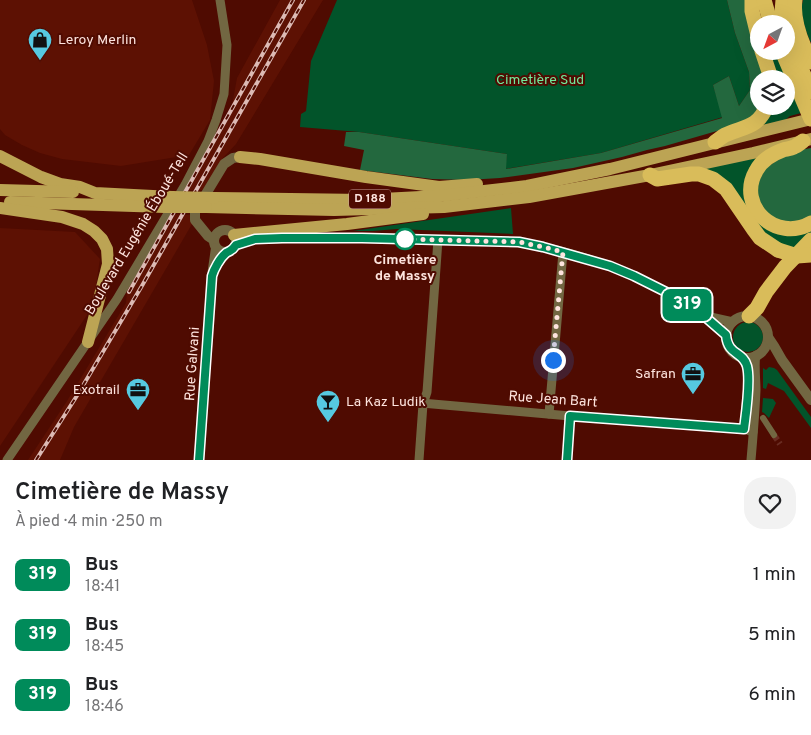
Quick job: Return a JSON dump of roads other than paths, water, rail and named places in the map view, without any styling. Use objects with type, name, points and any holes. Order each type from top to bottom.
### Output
[{"type":"highway","points":[[752,0],[753,15]]},
{"type":"highway","points":[[764,0],[768,15]]},
{"type":"highway","points":[[774,0],[775,15]]},
{"type":"highway","points":[[782,15],[783,0]]},
{"type":"highway","points":[[795,0],[794,12],[796,23],[811,62]]},
{"type":"highway","points":[[791,60],[811,118]]},
{"type":"highway","points":[[792,60],[811,92]]},
{"type":"highway","points":[[715,142],[723,135],[744,129],[753,124],[762,115]]},
{"type":"highway","points":[[807,140],[795,147],[771,155],[762,163],[756,170],[753,178],[751,193],[757,211],[769,224],[786,229],[804,227],[811,223]]},
{"type":"highway","points":[[650,174],[657,179],[691,174],[699,174],[713,179],[726,189],[760,238],[778,250],[797,256],[811,255]]},
{"type":"highway","points":[[755,319],[757,308],[766,292],[785,267],[811,240]]},
{"type":"highway","points":[[755,319],[762,316],[767,305],[791,269],[811,250]]},
{"type":"main road","name":"D 188","points":[[210,203],[363,200],[449,195],[526,186],[610,169],[811,118]]},
{"type":"main road","name":"D 188","points":[[0,202],[210,203],[334,210],[444,207],[529,197],[650,174],[807,140]]},
{"type":"main road","points":[[0,156],[40,177],[60,184],[80,187],[95,193]]},
{"type":"main road","points":[[240,157],[439,187],[512,182],[526,186]]},
{"type":"main road","name":"D 188","points":[[0,190],[95,193],[168,202]]},
{"type":"main road","points":[[235,239],[434,213],[444,207]]},
{"type":"main road","points":[[0,208],[62,217],[83,224],[94,231],[102,240],[107,249],[108,264],[88,342]]},
{"type":"street","name":"Boulevard Eugénie Éboué-Tell","points":[[7,460],[116,299],[185,184],[208,141],[224,94],[227,45],[220,0]]},
{"type":"street","points":[[216,241],[223,230],[229,230],[235,239],[234,248],[226,253],[219,251],[216,241],[200,228],[195,220],[195,212],[224,164],[233,158],[240,157]]},
{"type":"street","points":[[235,239],[362,238],[519,242],[563,252],[610,266],[634,276],[666,292],[703,315],[726,335]]},
{"type":"street","points":[[418,460],[427,392],[438,240]]},
{"type":"street","name":"Rue Galvani","points":[[199,460],[216,241]]},
{"type":"street","points":[[548,414],[563,252]]},
{"type":"street","name":"Rue Galvani","points":[[214,269],[226,253]]},
{"type":"street","points":[[703,315],[733,322]]},
{"type":"street","points":[[782,360],[771,353],[759,353],[749,358],[742,357],[733,352],[730,349],[726,335],[728,328],[740,317],[755,319],[766,329],[768,337],[782,360],[811,400]]},
{"type":"street","points":[[749,430],[756,384],[755,360],[767,342],[768,337]]},
{"type":"street","points":[[742,357],[747,364],[749,375],[751,460]]},
{"type":"street","name":"Rue Jean Bart","points":[[410,402],[749,430]]},
{"type":"street","points":[[567,460],[570,416]]},
{"type":"street","points":[[763,418],[774,435]]},
{"type":"tunnel","points":[[774,435],[780,444]]},
{"type":"railway","points":[[129,292],[293,0]]},
{"type":"railway","points":[[36,460],[78,394],[143,284],[304,0]]},
{"type":"place","name":"Leroy Merlin","points":[[40,61]]},
{"type":"place","name":"Cimetière de Massy","points":[[405,239]]},
{"type":"place","name":"Safran","points":[[693,395]]},
{"type":"place","name":"Exotrail","points":[[138,411]]},
{"type":"place","name":"La Kaz Ludik","points":[[328,423]]},
{"type":"park label","name":"Cimetière Sud","points":[[540,80]]}]
